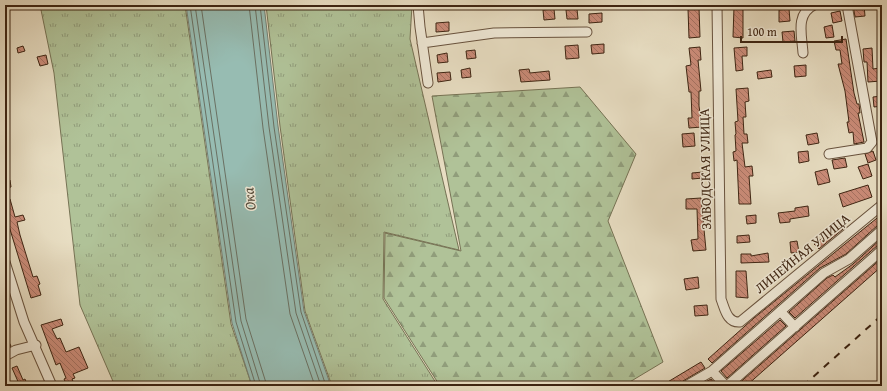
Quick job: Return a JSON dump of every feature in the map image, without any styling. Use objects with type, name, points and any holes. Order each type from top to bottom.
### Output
[{"type":"street","points":[[418,5],[428,83]]},
{"type":"street","name":"ЗАВОДСКАЯ УЛИЦА","points":[[717,5],[721,299],[730,320],[740,322]]},
{"type":"street","points":[[803,53],[800,20],[803,13],[814,5]]},
{"type":"street","points":[[828,154],[867,148],[872,139],[847,5]]},
{"type":"street","points":[[422,44],[494,32],[587,32]]},
{"type":"street","name":"ЛИНЕЙНАЯ УЛИЦА","points":[[740,322],[882,205]]},
{"type":"street","points":[[686,386],[712,371],[824,273],[849,259],[882,230]]},
{"type":"street","points":[[712,371],[726,386],[882,250]]},
{"type":"street","points":[[5,262],[24,322],[36,345],[52,386]]},
{"type":"street","points":[[781,312],[795,327]]},
{"type":"street","points":[[5,356],[16,350],[36,345]]},
{"type":"green space","points":[[40,5],[185,5],[231,324],[252,386],[115,386],[80,305],[54,73]]},
{"type":"green space","points":[[266,5],[412,5],[410,39],[459,250],[384,232],[383,299],[438,386],[332,386],[305,311],[280,126]]},
{"type":"green space","points":[[580,87],[636,154],[608,221],[663,362],[623,386],[440,386],[384,298],[385,233],[461,251],[432,96]]},
{"type":"water","name":"Ока","points":[[186,5],[264,5],[278,126],[304,311],[331,386],[252,386],[232,323]]},
{"type":"building","points":[[853,5],[864,5],[865,16],[855,17]]},
{"type":"building","points":[[734,7],[743,7],[743,38],[733,37]]},
{"type":"building","points":[[699,8],[700,37],[689,38],[688,9]]},
{"type":"building","points":[[554,9],[555,19],[544,20],[543,10]]},
{"type":"building","points":[[577,9],[578,19],[567,19],[566,10]]},
{"type":"building","points":[[789,9],[790,21],[779,22],[779,10]]},
{"type":"building","points":[[840,11],[842,21],[833,23],[831,13]]},
{"type":"building","points":[[602,13],[602,22],[589,23],[589,14]]},
{"type":"building","points":[[449,22],[449,31],[436,32],[436,23]]},
{"type":"building","points":[[832,25],[834,37],[826,38],[824,27]]},
{"type":"building","points":[[794,31],[795,41],[783,42],[782,32]]},
{"type":"building","points":[[846,39],[854,93],[857,104],[859,104],[860,113],[858,113],[864,142],[854,144],[853,132],[849,133],[845,91],[838,64],[842,64],[840,50],[836,50],[834,41]]},
{"type":"building","points":[[604,44],[604,53],[592,54],[591,45]]},
{"type":"building","points":[[578,45],[579,58],[566,59],[565,46]]},
{"type":"building","points":[[23,46],[25,51],[18,53],[17,48]]},
{"type":"building","points":[[700,47],[701,60],[698,60],[701,91],[699,91],[699,106],[702,127],[689,128],[688,118],[692,118],[691,92],[689,92],[686,66],[691,65],[689,48]]},
{"type":"building","points":[[747,47],[747,56],[742,56],[743,70],[736,71],[734,48]]},
{"type":"building","points":[[872,48],[873,69],[880,68],[881,81],[868,82],[867,62],[864,62],[863,49]]},
{"type":"building","points":[[475,50],[476,58],[467,59],[466,51]]},
{"type":"building","points":[[447,53],[448,62],[438,63],[437,55]]},
{"type":"building","points":[[46,55],[48,64],[40,66],[37,57]]},
{"type":"building","points":[[806,65],[806,76],[795,77],[794,66]]},
{"type":"building","points":[[470,68],[471,77],[462,78],[461,70]]},
{"type":"building","points":[[529,69],[530,73],[549,71],[550,80],[521,82],[519,70]]},
{"type":"building","points":[[771,70],[772,77],[758,79],[757,72]]},
{"type":"building","points":[[450,72],[451,80],[438,82],[437,73]]},
{"type":"building","points":[[748,88],[749,101],[745,102],[746,117],[743,117],[744,134],[747,134],[748,143],[742,143],[745,167],[752,166],[753,176],[749,176],[751,204],[739,204],[737,160],[734,161],[733,152],[736,151],[735,122],[738,121],[736,89]]},
{"type":"building","points":[[882,96],[882,106],[874,107],[873,97]]},
{"type":"building","points":[[694,133],[695,146],[683,147],[682,134]]},
{"type":"building","points":[[817,133],[819,143],[808,145],[806,135]]},
{"type":"building","points":[[808,151],[809,161],[799,163],[798,152]]},
{"type":"building","points":[[873,151],[876,160],[868,163],[865,154]]},
{"type":"building","points":[[845,158],[847,167],[834,169],[832,160]]},
{"type":"building","points":[[868,164],[872,176],[863,179],[858,167]]},
{"type":"building","points":[[827,169],[830,182],[818,185],[815,172]]},
{"type":"building","points":[[703,172],[703,178],[692,179],[692,173]]},
{"type":"building","points":[[10,180],[11,187],[6,188],[5,181]]},
{"type":"building","points":[[868,185],[872,197],[843,207],[839,194]]},
{"type":"building","points":[[701,198],[706,250],[693,251],[691,240],[698,239],[697,209],[686,209],[686,199]]},
{"type":"building","points":[[10,199],[15,217],[23,215],[25,220],[17,222],[20,235],[33,277],[37,276],[40,284],[38,285],[41,295],[31,298],[5,213],[5,200]]},
{"type":"building","points":[[808,206],[809,216],[790,219],[790,222],[780,223],[778,213],[795,211],[795,208]]},
{"type":"building","points":[[882,214],[882,224],[878,225],[846,254],[820,268],[712,363],[708,359],[754,318]]},
{"type":"building","points":[[756,215],[756,223],[747,224],[746,216]]},
{"type":"building","points":[[840,226],[843,229],[819,249],[814,244]]},
{"type":"building","points":[[749,235],[750,242],[737,243],[737,236]]},
{"type":"building","points":[[882,238],[882,244],[878,245],[795,318],[789,312],[827,278],[833,275],[835,277],[853,264]]},
{"type":"building","points":[[797,241],[799,252],[791,253],[790,242]]},
{"type":"building","points":[[768,253],[769,262],[741,263],[741,254],[751,254],[751,256]]},
{"type":"building","points":[[882,258],[882,266],[746,386],[736,386]]},
{"type":"building","points":[[736,271],[746,271],[748,298],[736,297]]},
{"type":"building","points":[[698,277],[699,288],[686,290],[684,279]]},
{"type":"building","points":[[707,305],[708,315],[695,316],[694,306]]},
{"type":"building","points":[[61,319],[63,325],[52,329],[57,339],[60,338],[66,352],[79,347],[88,368],[73,374],[75,378],[72,379],[75,386],[67,386],[64,379],[66,378],[60,363],[56,365],[41,325]]},
{"type":"building","points":[[780,320],[786,326],[727,378],[721,371]]},
{"type":"building","points":[[5,335],[11,346],[5,349]]},
{"type":"building","points":[[701,362],[705,368],[683,381],[680,386],[661,386]]},
{"type":"building","points":[[17,366],[23,380],[25,379],[27,384],[23,386],[20,386],[12,368]]},
{"type":"building","points":[[711,379],[716,386],[698,386]]},
{"type":"railway","points":[[803,386],[882,315]]}]
